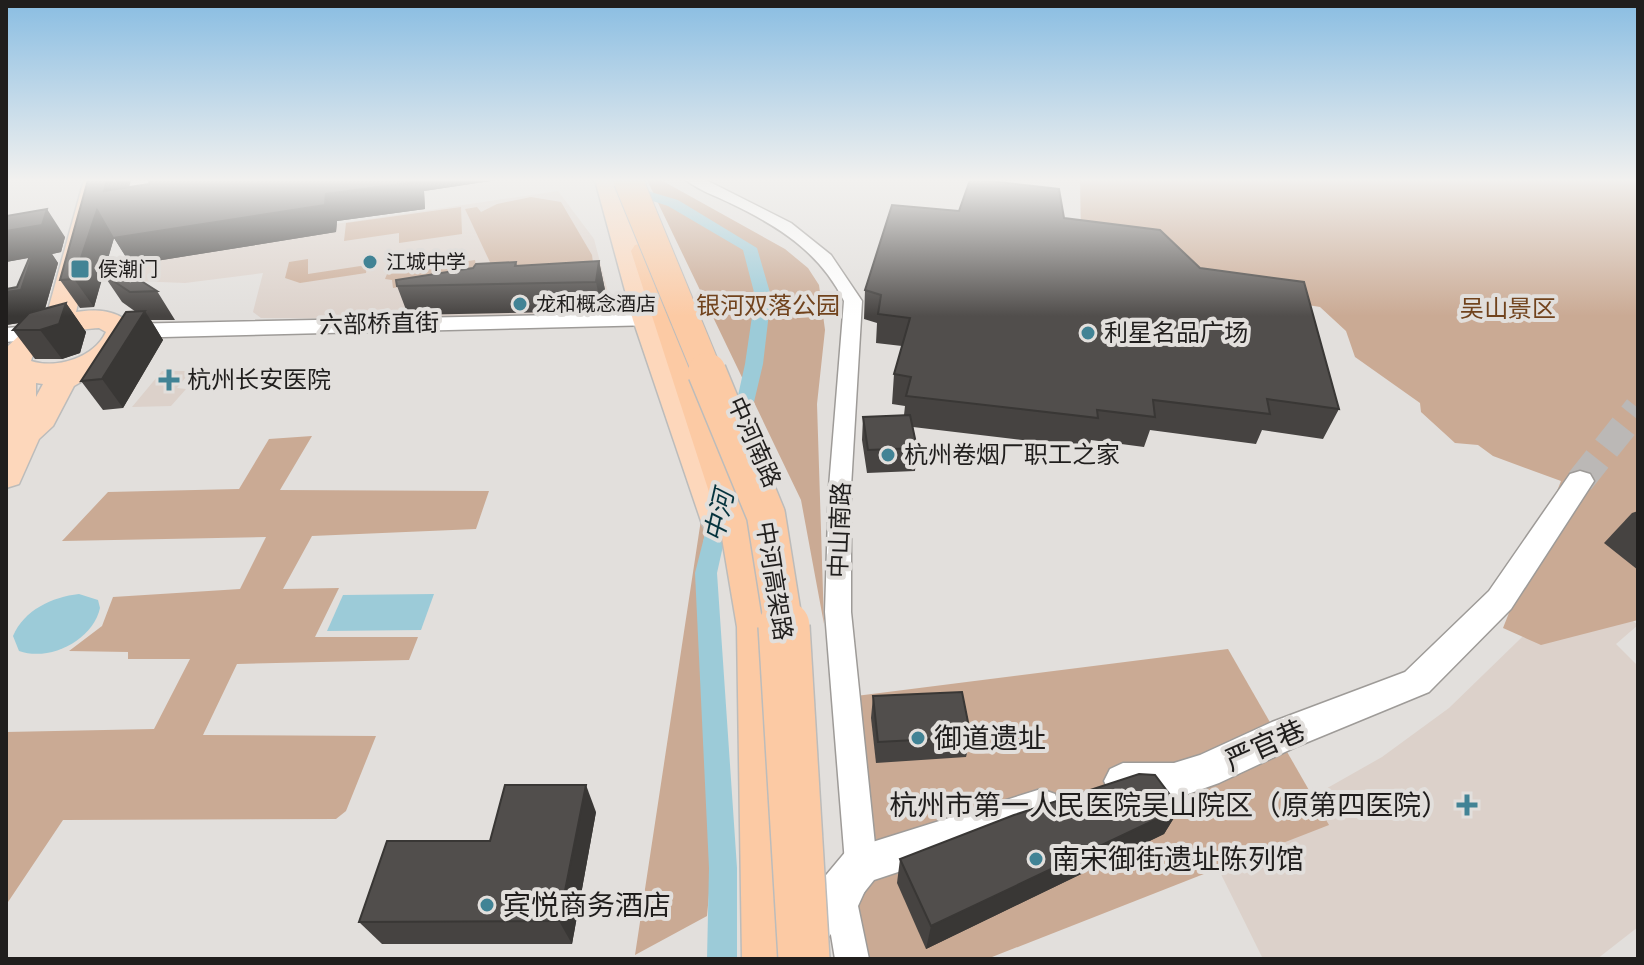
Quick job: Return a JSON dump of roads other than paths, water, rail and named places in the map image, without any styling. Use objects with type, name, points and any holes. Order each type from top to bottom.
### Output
[{"type":"highway","name":"中河高架路","points":[[638,225],[740,526],[759,627],[773,959]]},
{"type":"highway","name":"中河高架路","points":[[642,225],[766,515],[784,627],[804,959]]},
{"type":"main road","points":[[50,329],[82,225]]},
{"type":"main road","points":[[630,225],[642,320],[719,519],[744,631],[749,959]]},
{"type":"main road","name":"中河南路","points":[[645,225],[742,416],[783,510],[802,625],[824,934]]},
{"type":"main road","points":[[6,475],[24,434],[41,418],[61,380],[112,349],[122,331],[118,325],[95,319],[50,329],[11,353]]},
{"type":"main road","points":[[11,353],[36,374],[82,366]]},
{"type":"main road","points":[[11,353],[20,386],[14,423],[24,434]]},
{"type":"street","name":"中山南路","points":[[777,225],[820,251],[842,276],[853,301],[840,487],[838,612],[861,864]]},
{"type":"street","name":"六部桥直街","points":[[122,331],[233,326],[642,320]]},
{"type":"street","name":"严官巷","points":[[861,864],[1125,780],[1174,781],[1206,771],[1285,734],[1417,682],[1500,600],[1580,481]]},
{"type":"street","points":[[773,959],[824,934],[861,864]]},
{"type":"street","points":[[852,959],[842,905],[861,864]]},
{"type":"water","points":[[79,594],[98,600],[100,608],[89,630],[56,651],[31,654],[19,651],[13,636],[24,619],[40,606]]},
{"type":"water","points":[[434,594],[421,630],[327,631],[343,595]]},
{"type":"waterway","name":"中河","points":[[711,225],[750,248],[763,296],[754,364],[738,436]]},
{"type":"waterway","name":"中河","points":[[721,510],[706,573],[723,868],[722,959]]},
{"type":"tunnel","points":[[1580,481],[1638,408]]},
{"type":"place","name":"江城中学","points":[[370,262]]},
{"type":"place","name":"侯潮门","points":[[80,269]]},
{"type":"place","name":"龙和概念酒店","points":[[520,304]]},
{"type":"place","name":"利星名品广场","points":[[1088,333]]},
{"type":"place","name":"杭州长安医院","points":[[169,380]]},
{"type":"place","name":"杭州卷烟厂职工之家","points":[[888,455]]},
{"type":"place","name":"御道遗址","points":[[918,738]]},
{"type":"place","name":"杭州市第一人民医院吴山院区（原第四医院）","points":[[1467,805]]},
{"type":"place","name":"南宋御街遗址陈列馆","points":[[1036,859]]},
{"type":"place","name":"宾悦商务酒店","points":[[487,905]]},
{"type":"park label","name":"银河双落公园","points":[[768,306]]},
{"type":"park label","name":"吴山景区","points":[[1508,309]]}]
